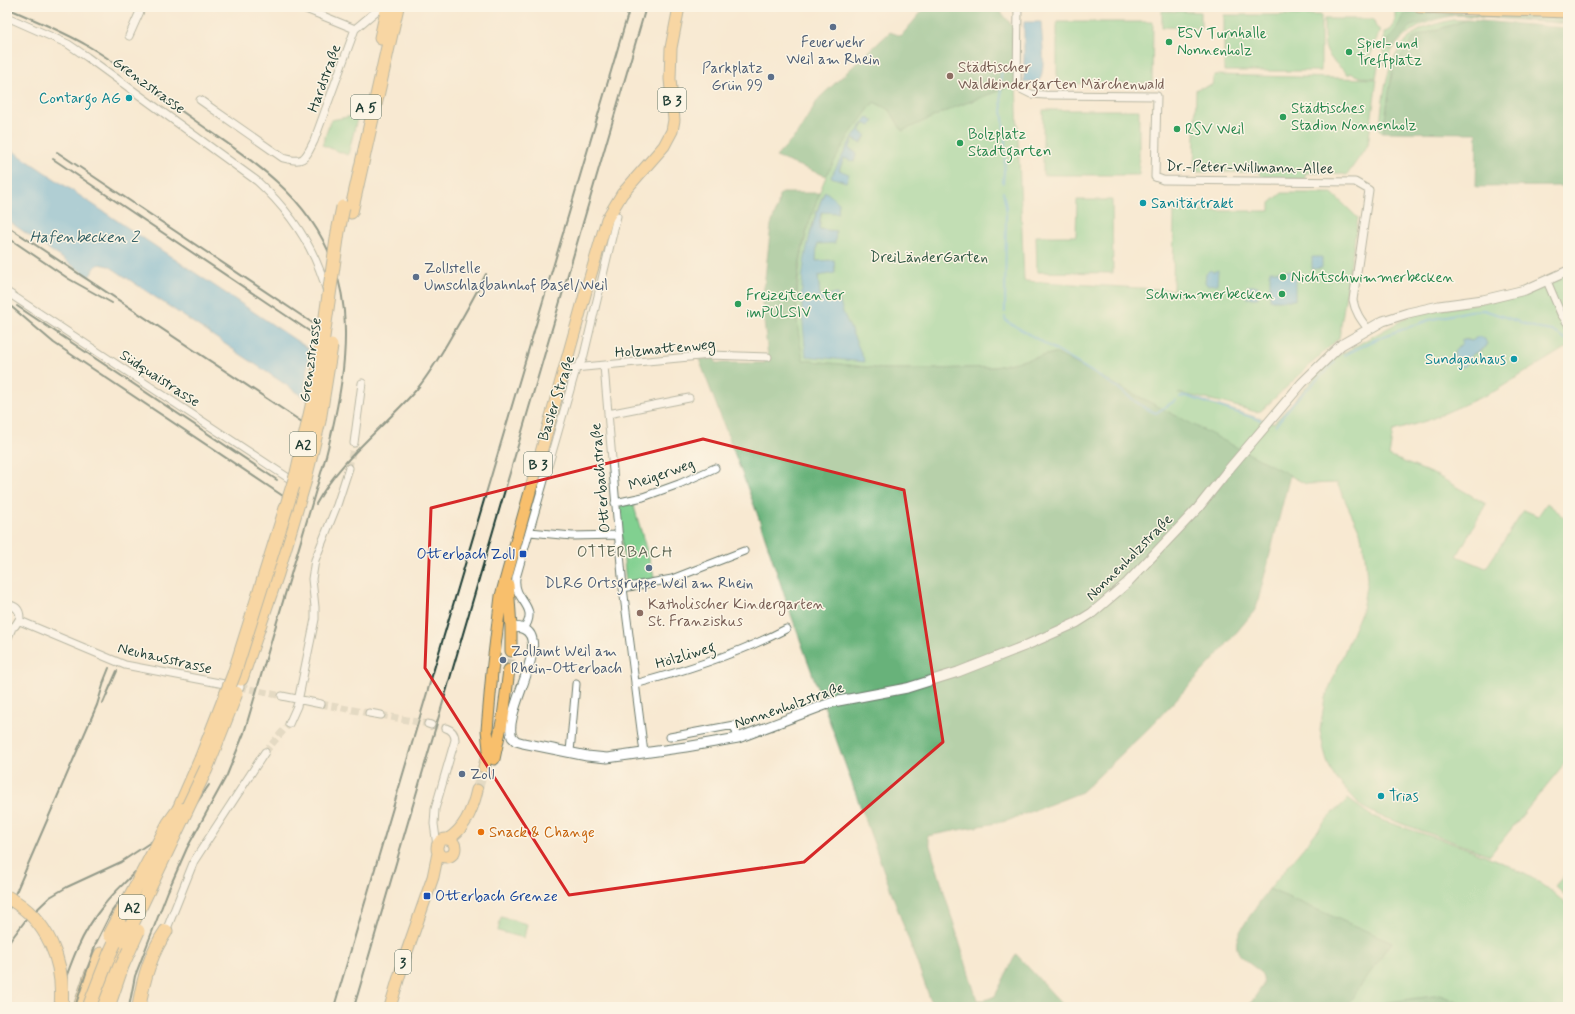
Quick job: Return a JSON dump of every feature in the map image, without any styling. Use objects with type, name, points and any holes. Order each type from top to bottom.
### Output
[{"type":"highway","name":"A 5","points":[[347,209],[388,7]]},
{"type":"highway","name":"A 5","points":[[347,209],[397,7]]},
{"type":"highway","name":"A2","points":[[97,1007],[124,940],[184,808],[201,759],[234,674],[295,480],[315,394],[338,232],[347,209]]},
{"type":"highway","name":"A2","points":[[89,1007],[110,953],[184,808]]},
{"type":"highway","points":[[80,1007],[91,975],[101,954],[169,823],[184,808],[188,820],[126,956],[108,1007]]},
{"type":"highway","points":[[7,897],[20,905],[33,917],[44,930],[52,944],[58,959],[61,976],[61,1007]]},
{"type":"highway","points":[[140,1007],[142,986],[153,952],[166,932]]},
{"type":"main road","name":"B 3","points":[[492,750],[487,731],[501,596],[508,576],[513,552],[571,368],[586,290],[607,219],[622,194],[664,146],[672,131],[674,120],[670,79],[671,48],[679,7]]},
{"type":"main road","points":[[1419,7],[1568,12]]},
{"type":"main road","name":"B 3","points":[[508,576],[511,651]]},
{"type":"main road","points":[[498,627],[511,627]]},
{"type":"main road","points":[[488,768],[492,750],[498,737],[503,717],[509,670]]},
{"type":"main road","name":"3","points":[[390,1007],[405,957],[445,846],[462,826],[481,791]]},
{"type":"street","name":"Grenzstrasse","points":[[129,36],[142,7]]},
{"type":"street","points":[[301,7],[355,29]]},
{"type":"street","name":"Hardstraße","points":[[200,100],[283,158],[297,162],[302,160],[308,154],[314,141],[355,29],[381,7]]},
{"type":"street","name":"Dr.-Peter-Willmann-Allee","points":[[1018,7],[1019,86],[1031,94],[1157,96],[1155,177],[1163,180],[1355,182],[1368,190],[1353,300],[1354,307],[1359,317],[1368,329]]},
{"type":"street","name":"Grenzstrasse","points":[[7,16],[68,44],[122,81],[257,181],[274,197],[297,226],[313,254],[327,291],[330,327],[322,383],[298,485],[241,666],[232,686]]},
{"type":"street","name":"Basler Straße","points":[[524,629],[530,619],[530,614],[521,599],[515,584],[530,532],[571,368],[583,359],[617,216]]},
{"type":"street","name":"Nonnenholzstraße","points":[[524,629],[532,638],[533,653],[514,713],[511,735],[514,739],[523,743],[607,758],[738,738],[833,702],[906,688],[958,672],[1076,623],[1092,613],[1126,584],[1198,508],[1264,427],[1320,364],[1342,345],[1383,321],[1408,313],[1439,306],[1483,300],[1525,290],[1568,271]]},
{"type":"street","points":[[1547,281],[1561,314],[1568,324]]},
{"type":"street","name":"Südquaistrasse","points":[[7,292],[298,485]]},
{"type":"street","name":"Holzmattenweg","points":[[571,368],[710,356],[768,357]]},
{"type":"street","name":"Otterbachstraße","points":[[604,366],[623,588],[644,753]]},
{"type":"street","points":[[354,443],[362,383]]},
{"type":"street","points":[[608,414],[689,398]]},
{"type":"street","points":[[289,724],[295,713],[315,619],[315,600],[312,579],[315,560],[337,505],[349,468]]},
{"type":"street","name":"Meigerweg","points":[[615,503],[643,498],[715,468]]},
{"type":"street","points":[[530,532],[572,536],[618,535]]},
{"type":"street","points":[[623,588],[672,579],[744,551]]},
{"type":"street","points":[[7,605],[17,608],[20,614],[20,621],[10,628],[7,640]]},
{"type":"street","name":"Neuhausstrasse","points":[[20,621],[125,665],[240,687]]},
{"type":"street","points":[[511,627],[524,629]]},
{"type":"street","name":"Hölzliweg","points":[[635,684],[717,660],[762,642],[786,629]]},
{"type":"street","points":[[570,752],[576,684]]},
{"type":"street","points":[[282,696],[321,704]]},
{"type":"street","points":[[369,713],[381,715]]},
{"type":"street","name":"Nonnenholzstraße","points":[[670,737],[734,725],[738,738]]},
{"type":"street","points":[[445,846],[435,829],[434,815],[436,803],[455,740],[454,734],[446,728]]},
{"type":"street","points":[[166,932],[188,874],[197,856],[265,752]]},
{"type":"highlighted area","points":[[703,439],[904,490],[943,742],[804,862],[569,895],[425,668],[431,508]]},
{"type":"green space","points":[[933,7],[997,7],[1015,29],[1016,84],[953,108],[902,131],[890,110],[874,102],[850,134],[826,176],[776,157],[797,134],[819,98],[890,32],[901,36],[924,9]]},
{"type":"green space","points":[[1162,11],[1201,12],[1201,28],[1162,27]]},
{"type":"green space","points":[[1395,11],[1568,18],[1568,24],[1457,15],[1433,21],[1413,30],[1397,45],[1390,54],[1384,66],[1384,33],[1391,29],[1394,25]]},
{"type":"green space","points":[[1412,13],[1462,13],[1568,19],[1568,23],[1460,15],[1441,16],[1411,26],[1390,50],[1388,40],[1396,31],[1403,15]]},
{"type":"green space","points":[[1224,15],[1321,15],[1321,71],[1224,71]]},
{"type":"green space","name":"Spiel- und Treffplatz","points":[[1324,19],[1373,19],[1376,27],[1380,30],[1370,57],[1379,60],[1376,78],[1360,77],[1350,73],[1349,75],[1334,62],[1325,45]]},
{"type":"green space","points":[[1452,20],[1467,20],[1415,37],[1393,67],[1383,132],[1379,131],[1387,78],[1397,53],[1405,42],[1423,28]]},
{"type":"green space","points":[[1467,20],[1568,28],[1568,186],[1476,187],[1477,133],[1383,132],[1393,67],[1415,37]]},
{"type":"green space","points":[[1057,22],[1153,22],[1152,83],[1057,84]]},
{"type":"green space","name":"Städtisches Stadion Nonnenholz","points":[[1214,75],[1377,79],[1368,145],[1347,175],[1336,173],[1305,173],[1305,179],[1260,178],[1260,172],[1194,172],[1196,89],[1212,85]]},
{"type":"green space","name":"DreiLänderGarten","points":[[1016,84],[1024,281],[1173,290],[1174,211],[1270,211],[1270,203],[1282,193],[1332,193],[1358,218],[1339,338],[1261,411],[1256,412],[1178,393],[1274,423],[1330,360],[1413,314],[1519,296],[1568,271],[1568,349],[1565,348],[1495,391],[1429,420],[1393,431],[1389,456],[1438,476],[1486,504],[1457,556],[1486,568],[1524,510],[1538,516],[1547,503],[1568,520],[1568,759],[1490,855],[1380,816],[1362,807],[1334,776],[1328,764],[1320,730],[1325,698],[1362,610],[1367,580],[1365,555],[1360,532],[1337,483],[1306,484],[1055,353],[995,367],[935,369],[884,369],[803,360],[797,323],[797,294],[804,246],[817,198],[838,153],[853,129],[874,102],[890,110],[902,130],[953,108]],"holes":[[[868,117],[860,131],[866,135],[862,143],[853,139],[849,149],[854,162],[844,158],[839,170],[846,182],[832,177],[850,142]],[[825,191],[819,230],[836,231],[817,244],[816,261],[834,260],[835,272],[818,276],[820,297],[837,294],[843,312],[802,306],[805,263],[811,232],[819,203]],[[1477,337],[1483,350],[1471,355],[1467,363],[1461,367],[1456,360],[1458,347],[1466,339],[1472,341]]]},
{"type":"green space","points":[[1043,110],[1139,110],[1139,175],[1043,175]]},
{"type":"green space","points":[[358,115],[348,155],[322,145],[331,120]]},
{"type":"green space","points":[[783,193],[820,193],[809,223],[798,271],[796,304],[803,360],[884,369],[935,369],[995,367],[1055,353],[1290,475],[1256,609],[1216,657],[1149,728],[1082,792],[1007,821],[927,836],[977,1000],[985,1000],[995,996],[1016,954],[1065,1007],[933,1007],[789,609],[757,513],[699,359],[715,358],[716,363],[765,363],[765,357],[768,357],[762,304],[771,225],[778,205],[779,195]]},
{"type":"green space","points":[[1077,200],[1112,200],[1113,273],[1037,272],[1036,236],[1076,236]]},
{"type":"green space","points":[[633,503],[655,580],[627,584],[619,508],[622,505]]},
{"type":"green space","points":[[1348,799],[1370,815],[1384,821],[1484,855],[1522,872],[1544,885],[1568,906],[1568,1007],[1471,1007],[1388,1003],[1346,1005],[1391,942],[1269,889],[1328,818]]},
{"type":"green space","points":[[1568,871],[1568,898],[1555,886]]},
{"type":"green space","points":[[1269,889],[1392,942],[1347,1005],[1366,1005],[1440,995],[1471,1007],[1248,1007],[1263,985],[1263,978],[1260,972],[1242,958],[1238,952],[1237,944],[1239,934]]},
{"type":"green space","points":[[501,917],[527,924],[524,938],[498,931]]},
{"type":"water","points":[[1024,22],[1041,22],[1043,66],[1040,81],[1024,82]]},
{"type":"water","points":[[868,117],[874,121],[870,126],[864,123],[860,131],[866,135],[861,143],[853,139],[849,149],[857,153],[854,162],[844,158],[839,170],[849,174],[846,182],[831,177],[850,142]]},
{"type":"water","name":"Hafenbecken 2","points":[[7,147],[309,349],[304,397],[109,266],[100,264],[96,266],[89,277],[7,220]]},
{"type":"water","points":[[825,191],[839,203],[838,213],[821,212],[819,229],[836,231],[835,243],[817,244],[816,261],[834,260],[835,273],[818,276],[820,296],[837,294],[843,312],[865,362],[806,356],[802,303],[804,262],[816,213]]},
{"type":"water","points":[[1312,257],[1322,257],[1322,268],[1312,269]]},
{"type":"water","points":[[1210,270],[1213,272],[1218,270],[1217,284],[1207,285],[1205,283],[1206,274]]},
{"type":"water","name":"Nichtschwimmerbecken","points":[[1270,271],[1295,271],[1295,300],[1270,300]]},
{"type":"water","points":[[1247,286],[1258,286],[1258,298],[1247,298]]},
{"type":"water","points":[[1477,337],[1485,339],[1487,344],[1486,347],[1471,355],[1465,366],[1461,367],[1456,360],[1454,352],[1462,343],[1462,339],[1472,341]]},
{"type":"waterway","points":[[1002,67],[1001,96],[1005,147],[1003,183]]},
{"type":"waterway","points":[[1003,192],[1006,207],[1005,312]]},
{"type":"waterway","points":[[1344,355],[1381,337],[1429,320],[1469,311],[1484,310],[1540,329],[1553,331],[1565,339]]},
{"type":"waterway","points":[[1005,317],[1006,321],[1115,386],[1150,411],[1156,413],[1176,400]]},
{"type":"waterway","points":[[1276,425],[1293,403],[1335,362]]},
{"type":"waterway","points":[[1180,397],[1186,396],[1261,420]]},
{"type":"tunnel","points":[[349,468],[354,443]]},
{"type":"tunnel","points":[[509,670],[511,651]]},
{"type":"tunnel","points":[[240,687],[282,696]]},
{"type":"tunnel","points":[[321,704],[369,713]]},
{"type":"tunnel","points":[[381,715],[428,724]]},
{"type":"tunnel","points":[[265,752],[289,724]]},
{"type":"tunnel","points":[[431,725],[446,728]]},
{"type":"tunnel","points":[[477,790],[484,767]]},
{"type":"railway","points":[[334,1007],[630,7]]},
{"type":"railway","points":[[354,1007],[646,7]]},
{"type":"railway","points":[[7,8],[69,35],[101,54],[246,156],[267,173],[305,212],[325,244],[338,276],[344,310],[345,345],[342,381],[335,418],[326,456],[244,733],[227,775],[187,848],[168,891],[135,976],[129,1007]]},
{"type":"railway","points":[[57,152],[317,326]]},
{"type":"railway","points":[[53,159],[318,337]]},
{"type":"railway","points":[[7,226],[302,422]]},
{"type":"railway","points":[[7,237],[69,279],[112,303]]},
{"type":"railway","points":[[316,504],[326,487],[350,458],[417,389],[442,353],[486,274]]},
{"type":"railway","points":[[7,303],[54,343],[283,496]]},
{"type":"railway","points":[[17,306],[277,480]]},
{"type":"railway","points":[[103,683],[109,668]]},
{"type":"railway","points":[[103,703],[117,671]]},
{"type":"railway","points":[[7,913],[97,705],[105,679]]},
{"type":"railway","points":[[75,1007],[96,943],[112,911],[155,852],[175,831],[209,785]]},
{"type":"railway","points":[[7,945],[25,921],[50,897],[67,887],[121,862],[172,828]]},
{"type":"railway","points":[[56,1007],[75,954],[95,917],[115,892],[135,872]]},
{"type":"place","name":"Feuerwehr Weil am Rhein","points":[[833,27]]},
{"type":"place","name":"ESV Turnhalle Nonnenholz","points":[[1169,42]]},
{"type":"place","name":"Spiel- und Treffplatz","points":[[1349,52]]},
{"type":"place","name":"Städtischer Waldkindergarten Märchenwald","points":[[950,76]]},
{"type":"place","name":"Parkplatz Grün 99","points":[[771,77]]},
{"type":"place","name":"Contargo AG","points":[[129,98]]},
{"type":"place","name":"Städtisches Stadion Nonnenholz","points":[[1283,117]]},
{"type":"place","name":"RSV Weil","points":[[1177,129]]},
{"type":"place","name":"Bolzplatz Stadtgarten","points":[[960,143]]},
{"type":"place","name":"Sanitärtrakt","points":[[1143,203]]},
{"type":"place","name":"Zollstelle Umschlagbahnhof Basel/Weil","points":[[416,277]]},
{"type":"place","name":"Nichtschwimmerbecken","points":[[1283,277]]},
{"type":"place","name":"Schwimmerbecken","points":[[1282,294]]},
{"type":"place","name":"Freizeitcenter imPULSIV","points":[[738,304]]},
{"type":"place","name":"Sundgauhaus","points":[[1514,359]]},
{"type":"place","name":"Otterbach Zoll","points":[[523,554]]},
{"type":"place","name":"DLRG Ortsgruppe Weil am Rhein","points":[[649,568]]},
{"type":"place","name":"Katholischer Kindergarten St. Franziskus","points":[[640,613]]},
{"type":"place","name":"Zollamt Weil am Rhein-Otterbach","points":[[503,660]]},
{"type":"place","name":"Zoll","points":[[462,774]]},
{"type":"place","name":"Trias","points":[[1381,796]]},
{"type":"place","name":"Snack & Change","points":[[481,832]]},
{"type":"place","name":"Otterbach Grenze","points":[[427,896]]},
{"type":"district","name":"OTTERBACH","points":[[625,551]]}]
